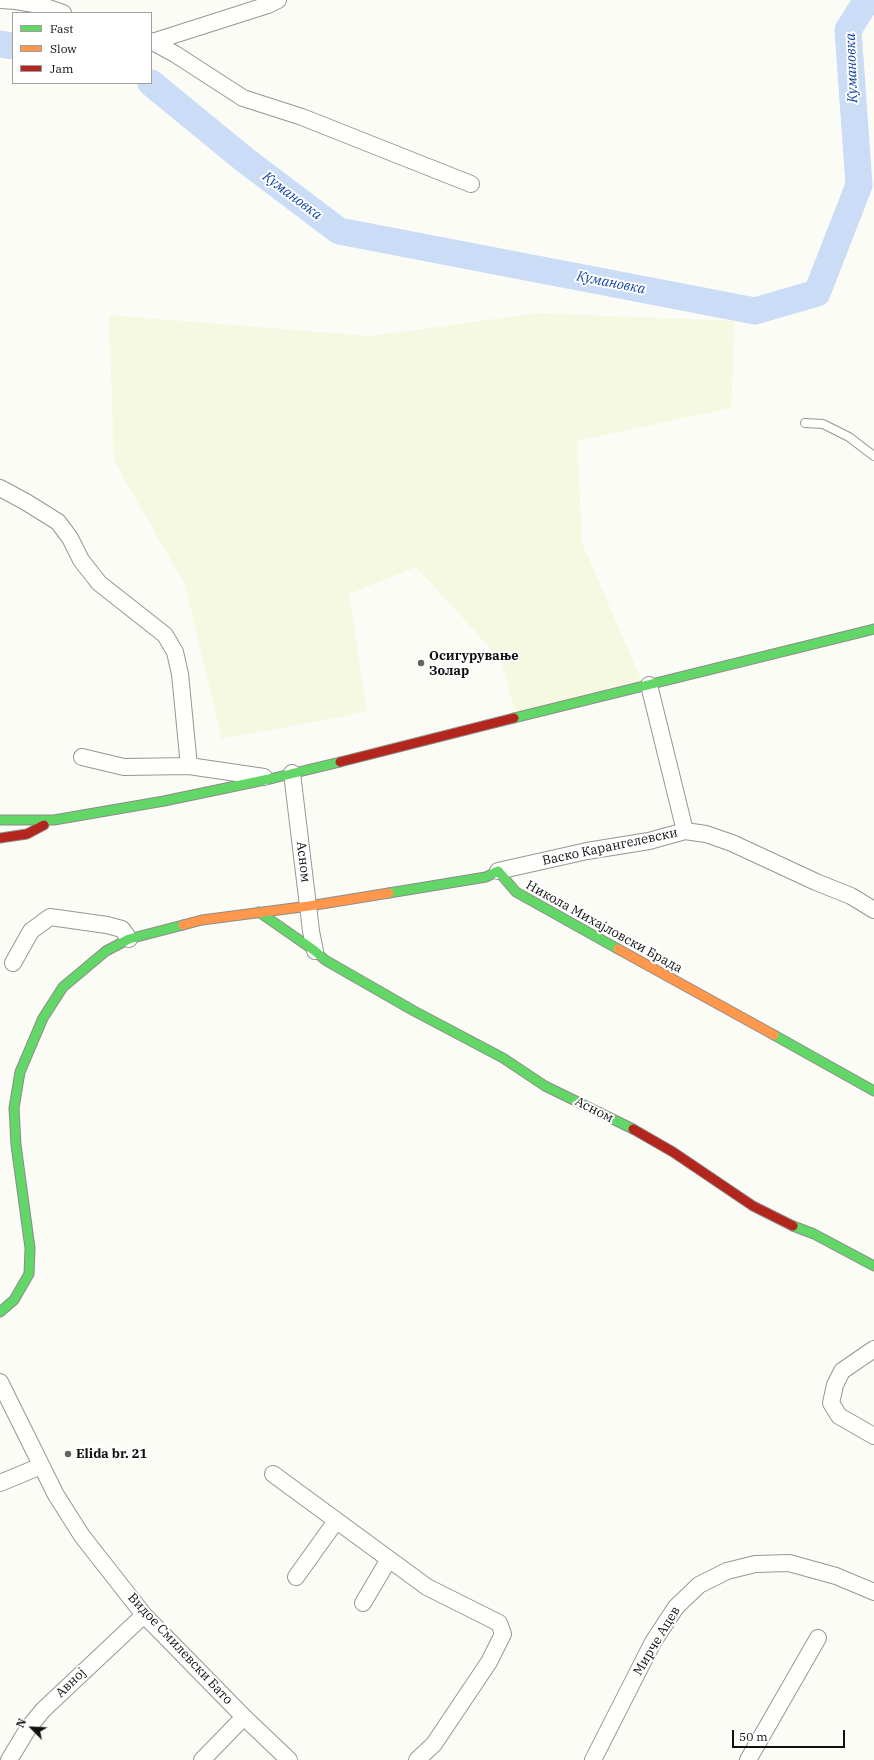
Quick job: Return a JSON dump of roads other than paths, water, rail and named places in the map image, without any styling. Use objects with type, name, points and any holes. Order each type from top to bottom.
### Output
[{"type":"street","points":[[0,0],[40,5],[60,12]]},
{"type":"street","points":[[152,41],[268,5],[278,0]]},
{"type":"street","points":[[152,41],[243,98],[302,117],[471,184]]},
{"type":"street","points":[[0,488],[58,522],[70,538],[81,560],[99,583],[165,635],[175,652],[180,674],[189,766]]},
{"type":"street","points":[[0,820],[54,820],[164,801],[274,778],[874,629]]},
{"type":"street","points":[[649,685],[685,831]]},
{"type":"street","points":[[82,757],[124,767],[189,766],[274,778]]},
{"type":"street","name":"Асном","points":[[292,773],[309,906],[310,931],[315,951]]},
{"type":"street","points":[[0,838],[27,834],[54,820]]},
{"type":"street","name":"Васко Карангелевски","points":[[498,871],[587,851],[649,841],[685,831],[706,834],[732,843],[816,882],[851,896],[874,910]]},
{"type":"street","points":[[0,1312],[14,1300],[29,1274],[30,1248],[16,1145],[14,1108],[20,1072],[43,1018],[63,987],[82,970],[106,951],[129,939],[202,920],[309,906],[486,876],[498,871]]},
{"type":"street","name":"Никола Михајловски Брада","points":[[498,871],[516,892],[874,1091]]},
{"type":"street","name":"Асном","points":[[259,912],[315,951],[325,960],[414,1011],[503,1058],[546,1086],[632,1129],[672,1152],[753,1206],[788,1224],[814,1234],[874,1266]]},
{"type":"street","points":[[13,963],[31,931],[50,917],[107,925],[122,929],[129,939]]},
{"type":"street","points":[[874,1349],[842,1372],[835,1385],[831,1403],[839,1416],[874,1436]]},
{"type":"street","name":"Видое Смилевски Бато","points":[[0,1382],[40,1466],[56,1495],[82,1536],[144,1615],[244,1717],[289,1760]]},
{"type":"street","points":[[0,1483],[40,1466]]},
{"type":"street","points":[[273,1474],[427,1587],[498,1623],[503,1634],[489,1662],[434,1744],[417,1760]]},
{"type":"street","points":[[296,1577],[336,1521]]},
{"type":"street","points":[[363,1603],[389,1559]]},
{"type":"street","name":"Мирче Ацев","points":[[593,1760],[653,1642],[676,1607],[699,1585],[727,1571],[755,1564],[789,1563],[836,1576],[874,1592]]},
{"type":"street","name":"Авној","points":[[9,1760],[29,1727],[43,1710],[144,1615]]},
{"type":"street","points":[[748,1760],[818,1638]]},
{"type":"street","points":[[202,1760],[244,1717]]},
{"type":"lane","points":[[805,423],[823,424],[850,437],[874,456]]},
{"type":"waterway","name":"Кумановка","points":[[152,84],[245,160],[339,231],[755,311],[817,293],[859,185],[848,30],[867,0]]},
{"type":"waterway","name":"Кумановка","points":[[0,44],[12,46]]},
{"type":"place","name":"Осигурување Золар","points":[[421,663]]},
{"type":"place","name":"Elida br. 21","points":[[68,1454]]}]
